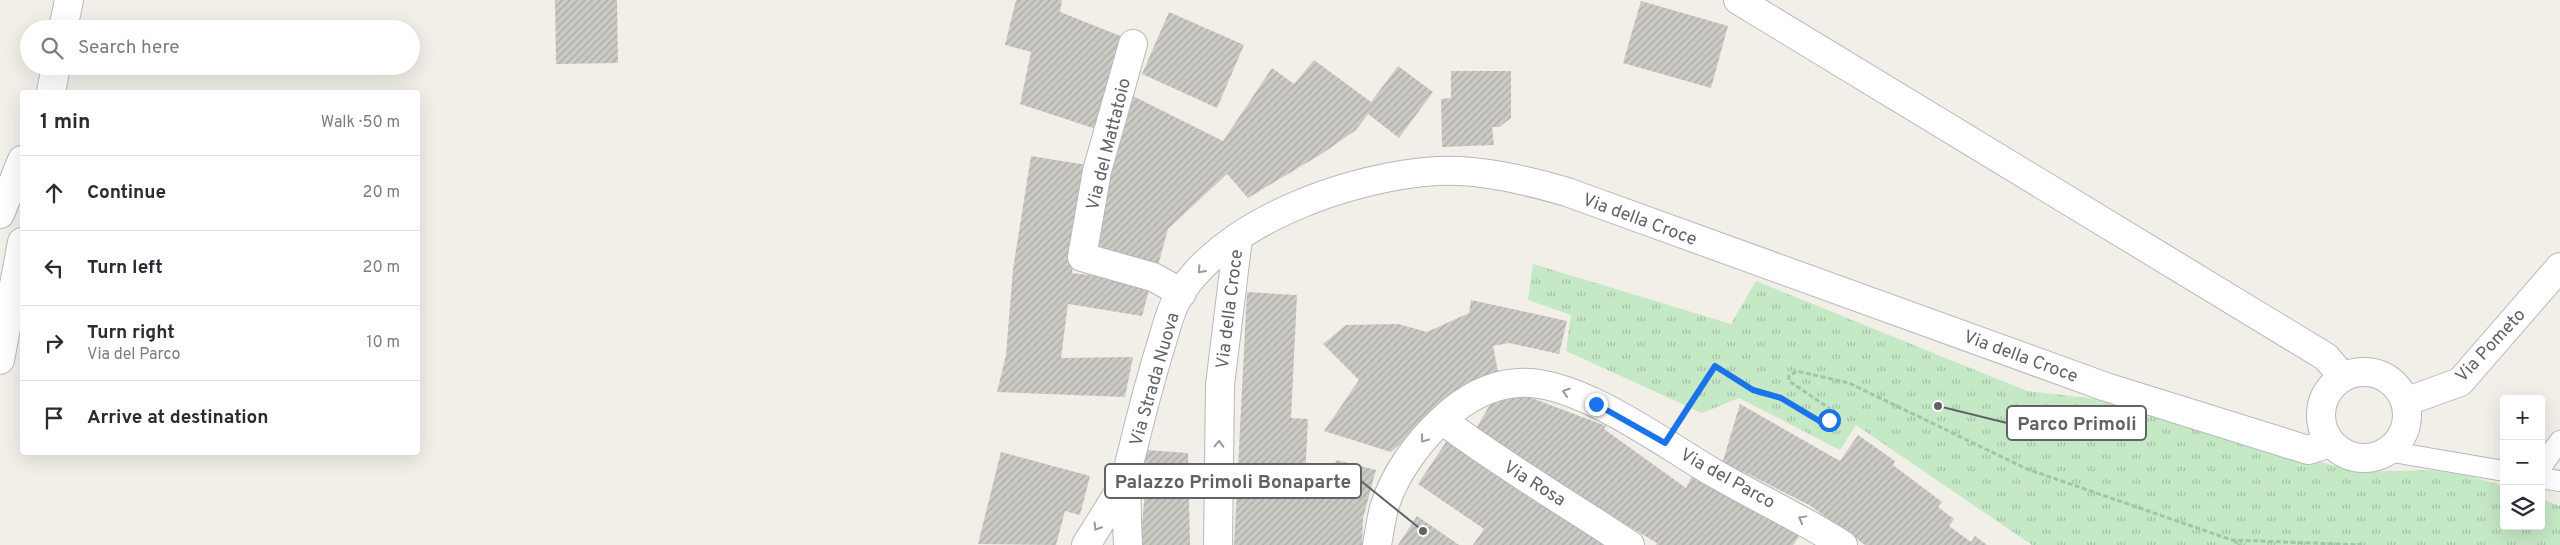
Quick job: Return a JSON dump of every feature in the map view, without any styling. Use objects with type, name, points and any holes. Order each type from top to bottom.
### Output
[{"type":"street","points":[[65,20],[68,0]]},
{"type":"street","points":[[1738,0],[2326,357],[2343,377]]},
{"type":"street","name":"Via del Mattatoio","points":[[1133,44],[1097,171],[1082,257],[1153,277],[1182,293]]},
{"type":"street","points":[[0,214],[20,165]]},
{"type":"street","name":"Via della Croce","points":[[1218,545],[1220,385],[1238,238],[1264,220],[1294,206],[1337,190],[1369,182],[1436,171],[1472,172],[1520,178],[1576,195],[2106,386],[2308,450],[2331,443]]},
{"type":"street","name":"Via Strada Nuova","points":[[1128,545],[1126,479],[1168,322],[1182,293],[1208,261],[1238,238]]},
{"type":"street","points":[[0,360],[20,253]]},
{"type":"street","name":"Via Pometo","points":[[2405,402],[2460,382],[2560,267]]},
{"type":"street","points":[[2367,371],[2380,374],[2391,380],[2405,402],[2408,416],[2398,442],[2387,452],[2376,457],[2352,456],[2331,443],[2324,432],[2321,420],[2325,395],[2332,385],[2343,377],[2355,372],[2367,371]]},
{"type":"street","name":"Via del Parco","points":[[1377,545],[1384,507],[1398,477],[1429,432],[1475,395],[1497,386],[1519,382],[1547,386],[1596,404],[1715,473],[1807,521],[1843,545]]},
{"type":"street","name":"Via Rosa","points":[[1442,420],[1522,476],[1573,506],[1630,545]]},
{"type":"street","points":[[1086,545],[1126,479]]},
{"type":"lane","points":[[2545,462],[2560,441]]},
{"type":"lane","points":[[2387,452],[2500,470]]},
{"type":"lane","points":[[2545,479],[2560,481]]},
{"type":"path","points":[[1665,443],[1715,366],[1753,390],[1781,398],[1821,422],[1829,420],[1832,415],[1829,408],[1789,381],[1789,376],[1797,371],[1849,383],[2028,469],[2232,540],[2240,545]]},
{"type":"path","points":[[2232,540],[2362,545]]},
{"type":"green space","points":[[1533,264],[1731,324],[1756,281],[2027,391],[2097,399],[2357,472],[2433,470],[2473,477],[2500,485],[2500,530],[2545,530],[2545,500],[2560,506],[2560,545],[2032,545],[1856,425],[1840,450],[1739,398],[1702,413],[1566,351],[1571,315],[1528,300]]},
{"type":"building","points":[[555,0],[617,0],[618,63],[556,64]]},
{"type":"building","points":[[1016,0],[1062,0],[1060,12],[1123,37],[1099,130],[1020,104],[1031,52],[1005,45]]},
{"type":"building","points":[[1641,1],[1728,26],[1711,88],[1623,63]]},
{"type":"building","points":[[1169,12],[1244,45],[1217,108],[1142,74]]},
{"type":"building","points":[[1314,60],[1371,102],[1398,66],[1433,92],[1399,138],[1368,114],[1356,130],[1323,153],[1248,198],[1227,174],[1168,229],[1156,273],[1090,244],[1131,95],[1223,141],[1272,68],[1294,84]]},
{"type":"building","points":[[1451,71],[1511,71],[1511,118],[1499,127],[1492,127],[1494,145],[1442,147],[1441,99],[1451,98]]},
{"type":"building","points":[[1031,156],[1087,165],[1072,273],[1151,282],[1142,316],[1068,304],[1061,358],[1133,357],[1125,397],[997,392],[1006,355],[1013,269]]},
{"type":"building","points":[[1247,292],[1297,295],[1291,418],[1308,419],[1304,499],[1326,499],[1336,460],[1376,470],[1363,518],[1362,545],[1234,545]]},
{"type":"building","points":[[1471,300],[1567,321],[1559,354],[1509,343],[1493,346],[1498,371],[1465,388],[1391,452],[1324,431],[1359,380],[1323,344],[1346,325],[1398,324],[1427,332],[1469,313]]},
{"type":"building","points":[[1496,394],[1529,397],[1606,426],[1604,429],[1686,488],[1694,472],[1800,535],[1793,545],[1656,545],[1657,543],[1473,434]]},
{"type":"building","points":[[1740,404],[1840,461],[1858,435],[1895,461],[1893,465],[1942,502],[1938,507],[1954,519],[1949,526],[1971,542],[1975,536],[1987,545],[1865,545],[1809,505],[1748,474],[1722,464]]},
{"type":"building","points":[[1450,436],[1605,545],[1473,545],[1484,529],[1418,484]]},
{"type":"building","points":[[1146,450],[1188,453],[1190,545],[1140,545],[1145,491],[1136,490]]},
{"type":"building","points":[[1001,452],[1090,476],[1080,515],[1065,511],[1056,545],[978,544]]},
{"type":"building","points":[[1417,516],[1459,545],[1398,545]]},
{"type":"place","name":"Parco Primoli","points":[[1938,406]]},
{"type":"place","name":"Palazzo Primoli Bonaparte","points":[[1423,531]]},
{"type":"route","points":[[1596,404],[1665,443],[1715,366],[1753,390],[1781,398],[1821,422],[1829,420]]}]
